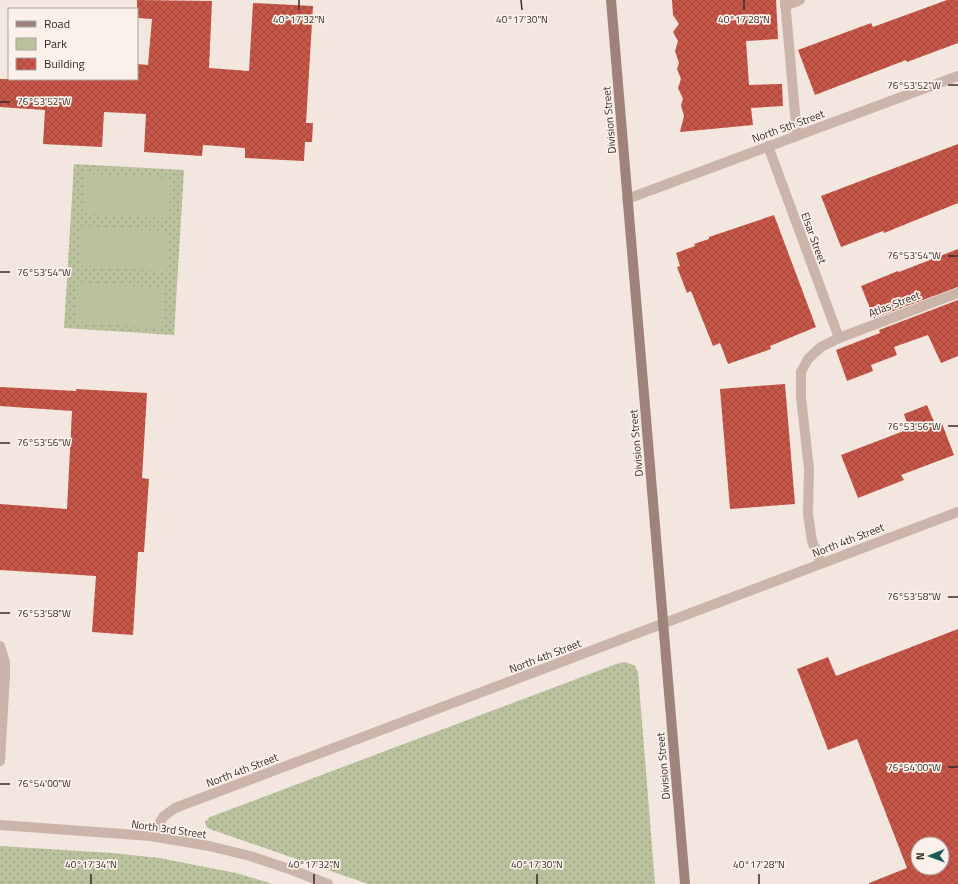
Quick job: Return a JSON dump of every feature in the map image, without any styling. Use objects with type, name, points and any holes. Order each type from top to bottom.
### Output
[{"type":"main road","name":"Division Street","points":[[610,0],[685,884]]},
{"type":"street","points":[[796,136],[785,3],[800,0]]},
{"type":"street","name":"North 5th Street","points":[[627,199],[958,76]]},
{"type":"street","name":"Elsar Street","points":[[768,146],[838,338]]},
{"type":"street","name":"Atlas Street","points":[[821,563],[812,541],[808,514],[809,469],[801,397],[801,372],[808,359],[821,348],[838,338],[958,293]]},
{"type":"street","name":"North 4th Street","points":[[151,836],[164,816],[175,808],[958,512]]},
{"type":"street","points":[[0,646],[4,662],[5,676],[0,761]]},
{"type":"street","name":"North 3rd Street","points":[[0,825],[151,836],[208,846],[250,856],[328,884]]},
{"type":"green space","points":[[74,164],[184,170],[174,335],[64,328]]},
{"type":"green space","points":[[85,173],[171,179],[169,219],[82,213]]},
{"type":"green space","points":[[82,226],[169,231],[166,271],[80,266]]},
{"type":"green space","points":[[78,282],[165,288],[162,328],[76,322]]},
{"type":"green space","points":[[626,662],[635,666],[638,672],[655,884],[368,884],[207,828],[205,822],[210,817],[619,663]]},
{"type":"green space","points":[[0,846],[112,853],[159,858],[236,873],[273,884],[0,884]]},
{"type":"building","points":[[137,0],[212,1],[209,68],[249,71],[253,3],[313,6],[306,123],[313,123],[312,142],[305,142],[304,161],[245,158],[245,148],[203,145],[202,156],[144,152],[146,114],[104,112],[102,147],[43,144],[45,110],[0,107],[0,79],[138,80],[138,64],[148,65],[152,19],[138,18]]},
{"type":"building","points":[[672,0],[776,0],[778,39],[746,41],[749,85],[782,84],[783,106],[751,108],[753,125],[680,132],[684,116],[681,105],[683,99],[678,88],[681,79],[677,69],[679,63],[675,51],[678,41],[673,32],[679,24],[673,15]]},
{"type":"building","points":[[947,0],[958,0],[958,43],[907,62],[906,60],[815,95],[798,50],[871,23],[873,27]]},
{"type":"building","points":[[958,144],[958,203],[884,233],[883,231],[841,247],[821,196]]},
{"type":"building","points":[[774,215],[816,327],[770,346],[771,349],[728,364],[720,343],[713,346],[691,291],[687,293],[677,267],[680,266],[676,253],[695,246],[694,244],[709,239],[709,237]]},
{"type":"building","points":[[958,249],[958,287],[874,318],[861,286]]},
{"type":"building","points":[[958,300],[958,356],[941,363],[928,335],[894,347],[897,355],[871,365],[873,371],[847,381],[836,350],[880,333],[879,330]]},
{"type":"building","points":[[785,384],[795,504],[730,509],[720,389]]},
{"type":"building","points":[[0,387],[147,393],[142,478],[149,479],[144,552],[138,552],[133,635],[92,632],[96,576],[0,570],[0,504],[67,509],[72,411],[0,406]]},
{"type":"building","points":[[927,405],[935,424],[941,421],[954,455],[901,475],[904,480],[858,498],[841,455],[909,429],[904,414]]},
{"type":"building","points":[[958,629],[958,884],[869,884],[907,868],[857,739],[828,750],[797,669],[828,657],[836,676]]}]
